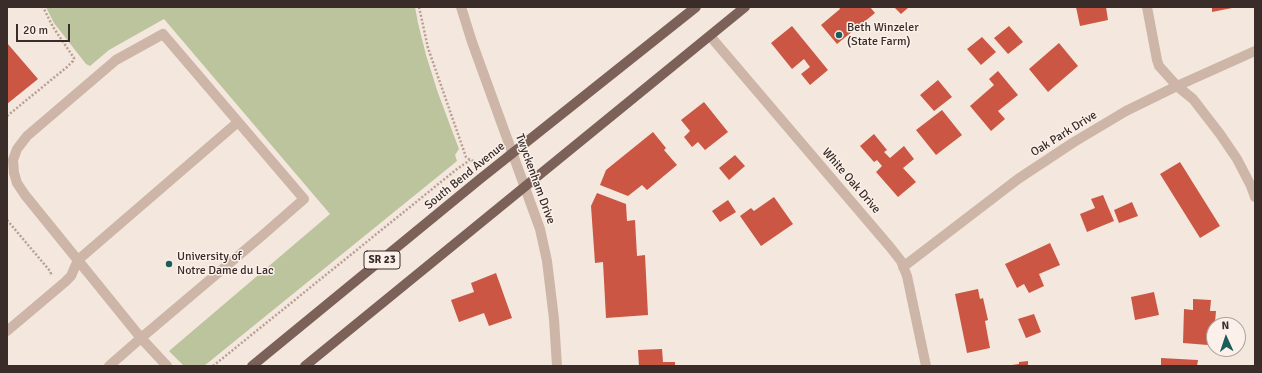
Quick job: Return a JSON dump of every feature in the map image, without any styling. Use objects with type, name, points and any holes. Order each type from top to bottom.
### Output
[{"type":"main road","name":"South Bend Avenue","points":[[252,366],[480,179],[696,7]]},
{"type":"main road","name":"SR 23","points":[[305,366],[744,7]]},
{"type":"street","name":"Twyckenham Drive","points":[[462,7],[472,42],[540,229],[547,261],[554,319],[557,366]]},
{"type":"street","points":[[1147,7],[1159,66],[1177,86],[1193,99],[1220,134],[1237,159],[1255,197]]},
{"type":"street","points":[[109,366],[141,338],[304,199],[163,34],[116,60],[27,136],[17,149],[13,160],[17,183],[25,195],[141,338],[167,366]]},
{"type":"street","name":"White Oak Drive","points":[[710,36],[901,261],[907,276],[926,366]]},
{"type":"street","name":"Oak Park Drive","points":[[903,267],[1030,171],[1074,142],[1119,115],[1255,50]]},
{"type":"street","points":[[7,331],[71,276],[78,260],[238,122]]},
{"type":"path","points":[[7,116],[67,67],[74,58],[52,27],[43,7]]},
{"type":"path","points":[[419,7],[428,48],[466,157],[474,161]]},
{"type":"path","points":[[213,366],[470,160]]},
{"type":"path","points":[[7,220],[50,271],[51,274],[45,280]]},
{"type":"green space","points":[[46,7],[415,7],[426,55],[438,93],[459,149],[455,155],[457,161],[204,366],[184,366],[169,351],[330,214],[164,19],[109,50],[90,66],[86,64],[54,23]]},
{"type":"building","name":"Beth Winzeler (State Farm)","points":[[839,7],[870,7],[875,13],[837,44],[821,25],[840,9]]},
{"type":"building","points":[[894,7],[909,7],[901,14]]},
{"type":"building","points":[[1076,7],[1106,7],[1108,20],[1080,26]]},
{"type":"building","points":[[1212,7],[1232,7],[1232,8],[1212,12]]},
{"type":"building","points":[[792,26],[828,70],[810,85],[801,74],[810,67],[804,59],[792,69],[771,43]]},
{"type":"building","points":[[1009,26],[1023,42],[1008,54],[994,38]]},
{"type":"building","points":[[982,37],[996,52],[981,65],[967,49]]},
{"type":"building","points":[[7,43],[38,79],[7,104]]},
{"type":"building","points":[[1059,43],[1078,66],[1048,92],[1029,69]]},
{"type":"building","points":[[998,71],[1018,95],[998,111],[1005,119],[991,131],[970,106],[994,85],[989,79]]},
{"type":"building","points":[[938,80],[952,97],[934,111],[920,95]]},
{"type":"building","points":[[704,102],[728,132],[705,150],[698,142],[692,147],[684,137],[690,131],[681,120]]},
{"type":"building","points":[[942,110],[962,135],[936,155],[916,130]]},
{"type":"building","points":[[653,132],[666,148],[664,150],[677,165],[647,190],[642,185],[628,196],[600,185],[606,170]]},
{"type":"building","points":[[874,134],[887,150],[884,152],[890,158],[904,146],[914,159],[903,168],[916,182],[898,197],[876,172],[882,166],[877,160],[874,162],[860,146]]},
{"type":"building","points":[[735,155],[745,166],[729,180],[719,168]]},
{"type":"building","points":[[1180,162],[1220,226],[1200,238],[1160,174]]},
{"type":"building","points":[[597,193],[626,204],[627,221],[635,220],[637,256],[645,255],[648,315],[606,318],[603,262],[595,263],[591,206]]},
{"type":"building","points":[[1103,195],[1114,221],[1087,232],[1080,214],[1095,208],[1091,199]]},
{"type":"building","points":[[774,197],[793,224],[761,246],[740,216],[751,208],[754,211]]},
{"type":"building","points":[[728,200],[736,212],[720,222],[712,211]]},
{"type":"building","points":[[1132,202],[1138,216],[1119,223],[1114,210]]},
{"type":"building","points":[[1050,243],[1060,265],[1039,274],[1044,286],[1029,293],[1024,284],[1017,288],[1005,264]]},
{"type":"building","points":[[496,273],[512,318],[489,326],[484,313],[459,322],[451,300],[474,292],[471,283]]},
{"type":"building","points":[[978,289],[980,299],[983,298],[988,320],[985,321],[990,348],[967,353],[955,294]]},
{"type":"building","points":[[1154,292],[1159,315],[1135,320],[1131,297]]},
{"type":"building","points":[[1193,299],[1211,300],[1210,311],[1216,311],[1215,317],[1206,317],[1206,345],[1183,343],[1184,309],[1193,310]]},
{"type":"building","points":[[1034,314],[1041,332],[1026,338],[1018,319]]},
{"type":"building","points":[[662,349],[663,362],[675,362],[675,366],[639,366],[638,350]]},
{"type":"building","points":[[1161,358],[1198,360],[1197,366],[1161,366]]},
{"type":"building","points":[[1028,361],[1028,366],[1012,366],[1019,364],[1019,362]]},
{"type":"place","name":"Beth Winzeler (State Farm)","points":[[839,35]]},
{"type":"place","name":"University of Notre Dame du Lac","points":[[169,264]]}]
